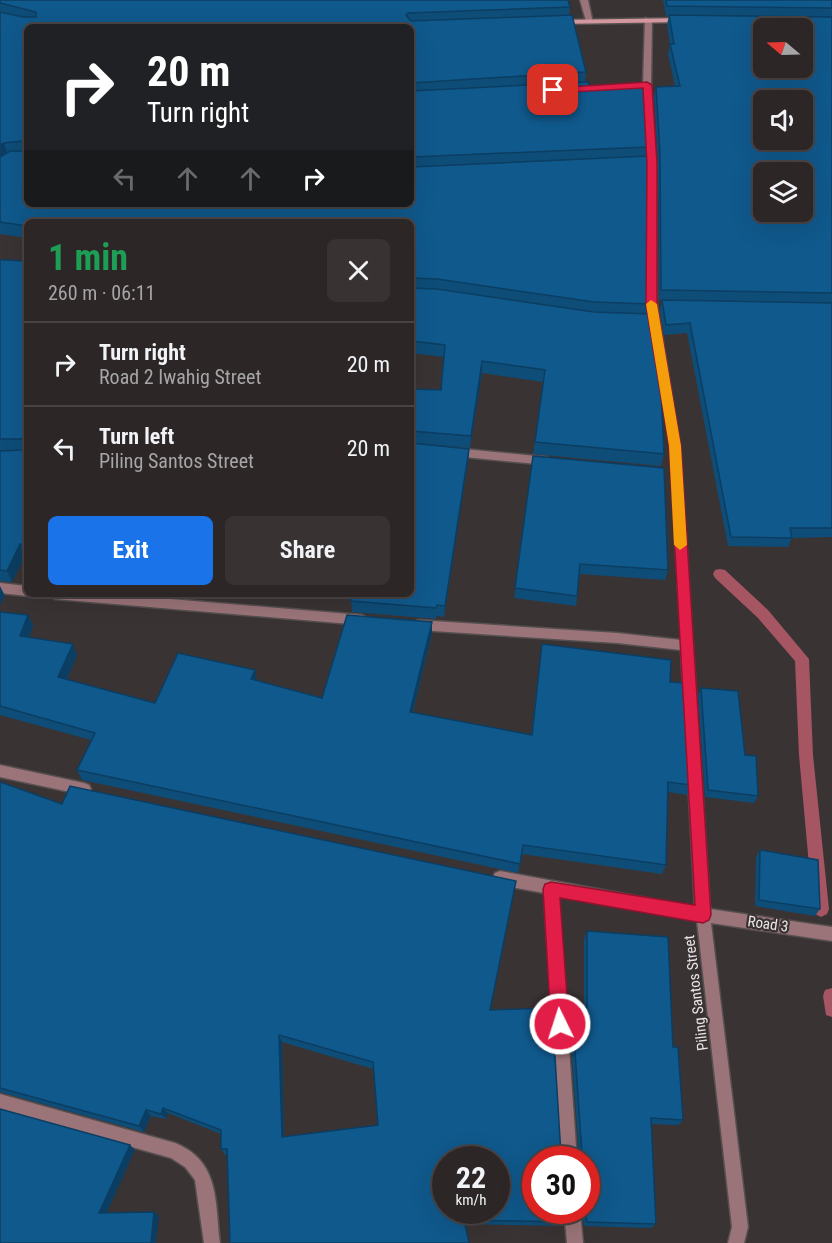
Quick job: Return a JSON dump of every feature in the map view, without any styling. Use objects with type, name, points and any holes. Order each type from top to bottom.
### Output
[{"type":"street","points":[[584,0],[590,21]]},
{"type":"street","name":"Piling Santos Street","points":[[648,20],[647,85],[652,163],[649,321],[675,446],[670,472],[686,646],[703,915],[740,1227],[736,1243]]},
{"type":"street","points":[[544,22],[693,20]]},
{"type":"street","points":[[635,85],[647,85]]},
{"type":"street","points":[[641,163],[652,163]]},
{"type":"street","points":[[651,305],[663,305]]},
{"type":"street","points":[[446,451],[561,462]]},
{"type":"street","points":[[0,588],[24,591]]},
{"type":"street","points":[[91,597],[376,621]]},
{"type":"street","points":[[399,623],[616,638],[686,646]]},
{"type":"street","points":[[0,771],[102,793]]},
{"type":"street","name":"Road 3","points":[[482,874],[551,889],[832,934]]},
{"type":"street","points":[[551,889],[568,1146]]},
{"type":"street","points":[[0,1102],[175,1151],[191,1161],[203,1177],[212,1243]]},
{"type":"street","points":[[573,1224],[574,1243]]},
{"type":"building","points":[[0,0],[568,0],[570,7],[408,13],[406,15],[411,21],[572,15],[586,72],[414,83],[414,24],[24,24],[24,142],[0,145],[0,12],[36,17],[36,12],[0,3]]},
{"type":"building","points":[[666,0],[832,0],[832,8],[667,6]]},
{"type":"building","points":[[669,15],[832,17],[832,293],[661,290],[660,153],[656,87],[680,86],[670,44],[674,44]]},
{"type":"building","points":[[588,82],[589,86],[643,85],[648,147],[414,157],[414,91]]},
{"type":"building","points":[[10,151],[24,151],[24,207],[414,207],[414,167],[648,156],[649,304],[594,302],[437,279],[414,278],[414,219],[24,219],[24,226],[0,222],[0,157]]},
{"type":"building","points":[[0,260],[24,260],[24,439],[0,439]]},
{"type":"building","points":[[414,288],[437,289],[594,312],[651,314],[660,371],[664,454],[535,442],[545,370],[482,361],[471,436],[414,431],[414,389],[441,390],[445,345],[414,341]]},
{"type":"building","points":[[662,300],[832,303],[832,528],[790,528],[792,538],[731,537],[690,323],[666,325]]},
{"type":"building","points":[[414,443],[469,449],[445,606],[437,605],[436,608],[351,601],[352,597],[414,597]]},
{"type":"building","points":[[24,449],[24,545],[20,544],[7,571],[0,570],[0,451]]},
{"type":"building","points":[[533,456],[664,468],[668,570],[580,564],[577,596],[515,588]]},
{"type":"building","points":[[0,612],[28,615],[20,636],[73,644],[58,677],[155,703],[178,653],[255,670],[251,679],[322,698],[347,615],[432,622],[410,712],[532,735],[542,644],[671,660],[670,682],[685,683],[691,785],[668,782],[666,865],[523,845],[520,864],[77,770],[95,733],[0,706]]},
{"type":"building","points":[[701,688],[738,691],[745,755],[756,756],[758,796],[708,790]]},
{"type":"building","points":[[0,782],[62,804],[70,786],[516,881],[490,1010],[552,1008],[560,1146],[522,1146],[522,1221],[510,1221],[510,1146],[432,1146],[432,1224],[465,1224],[469,1243],[230,1243],[227,1149],[221,1149],[221,1130],[163,1108],[161,1114],[146,1110],[139,1126],[0,1088]],"holes":[[[279,1035],[373,1062],[378,1125],[282,1137]]]},
{"type":"building","points":[[760,850],[818,860],[820,909],[759,900]]},
{"type":"building","points":[[587,931],[668,937],[673,1047],[678,1047],[683,1120],[651,1118],[656,1224],[600,1222],[600,1146],[581,1146],[572,1008],[587,1007]]},
{"type":"building","points":[[0,1109],[130,1145],[99,1213],[154,1212],[151,1243],[0,1243]]},
{"type":"waterway","points":[[720,574],[763,614],[802,659],[806,755],[821,909]]},
{"type":"waterway","points":[[831,996],[832,1009]]},
{"type":"slow traffic","points":[[651,304],[675,446],[680,545]]},
{"type":"route","points":[[553,90],[647,85],[652,163],[651,305],[675,446],[703,915],[551,889],[560,1024]]}]
